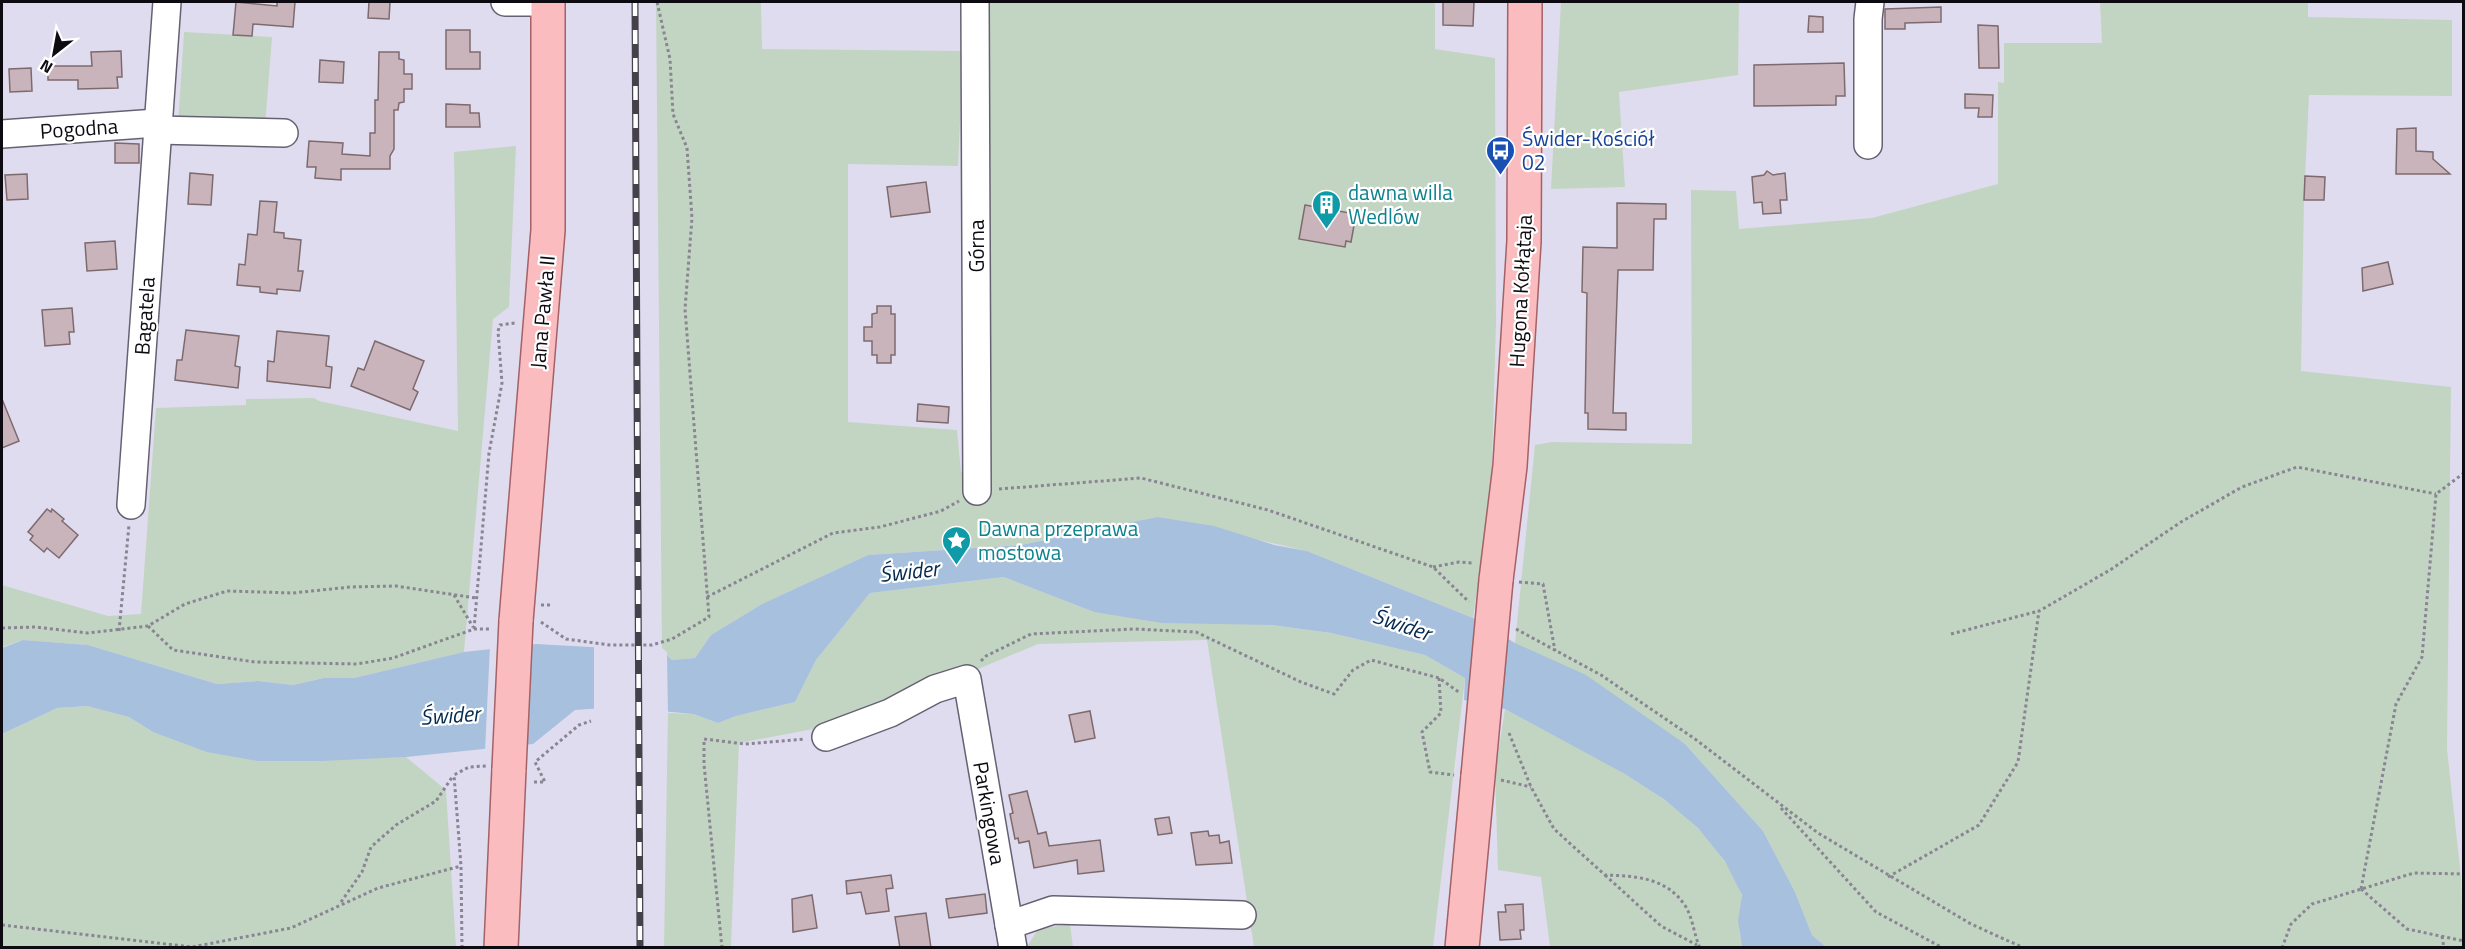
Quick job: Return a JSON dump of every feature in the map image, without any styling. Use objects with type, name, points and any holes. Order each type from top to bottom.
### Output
[{"type":"main road","name":"Jana Pawła II","points":[[501,948],[515,765],[530,621],[548,230],[548,2]]},
{"type":"main road","name":"Hugona Kołłątaja","points":[[1462,948],[1495,575],[1510,466],[1524,241],[1525,2]]},
{"type":"street","name":"Bagatela","points":[[131,505],[156,127],[167,2]]},
{"type":"street","points":[[505,2],[533,2]]},
{"type":"street","name":"Górna","points":[[975,2],[977,491]]},
{"type":"street","points":[[1868,145],[1870,2]]},
{"type":"street","name":"Pogodna","points":[[2,134],[156,127],[284,133]]},
{"type":"street","points":[[826,737],[890,712],[935,689],[967,679]]},
{"type":"street","name":"Parkingowa","points":[[967,679],[1011,936]]},
{"type":"street","points":[[1011,936],[1053,910],[1242,915]]},
{"type":"path","points":[[530,621],[566,639],[610,645],[652,645],[672,639],[709,617],[685,309],[692,218],[687,148],[673,114],[670,59],[657,2]]},
{"type":"path","points":[[474,628],[489,453],[502,383],[498,331],[500,325],[514,323]]},
{"type":"path","points":[[1951,634],[2039,611],[2242,487],[2297,467],[2436,494]]},
{"type":"path","points":[[2361,889],[2396,704],[2422,657],[2436,494],[2463,473]]},
{"type":"path","points":[[707,597],[833,533],[880,527],[941,511],[977,491],[1141,478],[1268,510],[1433,567],[1468,602],[1478,607]]},
{"type":"path","points":[[119,631],[131,505]]},
{"type":"path","points":[[1433,567],[1459,562],[1495,575],[1543,584],[1555,651]]},
{"type":"path","points":[[2,628],[35,627],[88,633],[119,631],[148,626],[185,604],[227,591],[293,593],[350,587],[396,586],[476,598]]},
{"type":"path","points":[[454,595],[474,628]]},
{"type":"path","points":[[1888,877],[1979,825],[2018,762],[2039,611]]},
{"type":"path","points":[[1507,623],[1601,675],[1695,739],[1818,833],[1888,877],[1971,924],[2024,948]]},
{"type":"path","points":[[148,626],[173,650],[255,662],[357,664],[393,658],[474,628]]},
{"type":"path","points":[[967,679],[986,656],[1031,634],[1134,629],[1196,632],[1300,682],[1334,694],[1353,670],[1371,660],[1439,678],[1464,697]]},
{"type":"path","points":[[1439,678],[1441,712],[1422,732],[1430,772],[1477,776],[1531,787]]},
{"type":"path","points":[[341,903],[362,872],[371,847],[396,825],[436,801],[454,775],[469,767],[515,765],[579,725],[591,721]]},
{"type":"path","points":[[1507,728],[1531,787],[1554,830],[1661,926],[1699,947]]},
{"type":"path","points":[[722,948],[704,764],[704,739],[746,744],[826,737]]},
{"type":"path","points":[[515,765],[545,782]]},
{"type":"path","points":[[454,775],[461,866],[462,948]]},
{"type":"path","points":[[1777,803],[1876,912],[1943,948]]},
{"type":"path","points":[[2463,804],[2463,861]]},
{"type":"path","points":[[2,926],[192,947],[291,928],[320,916],[341,903],[378,888],[461,866]]},
{"type":"path","points":[[2282,948],[2291,924],[2312,904],[2414,873],[2463,874]]},
{"type":"path","points":[[1605,875],[1645,877],[1665,887],[1685,907],[1699,947]]},
{"type":"path","points":[[2361,889],[2407,929],[2463,941]]},
{"type":"path","points":[[2442,936],[2444,948]]},
{"type":"green space","points":[[656,2],[761,2],[762,49],[963,51],[958,166],[848,164],[848,422],[957,430],[961,472],[983,472],[984,2],[1435,2],[1435,49],[1495,58],[1496,323],[1491,496],[1473,618],[1307,551],[1157,517],[1021,545],[868,555],[762,604],[711,635],[695,658],[672,660],[662,651]]},
{"type":"green space","points":[[1561,2],[1739,2],[1738,75],[1619,92],[1625,187],[1551,189]]},
{"type":"green space","points":[[2100,2],[2308,2],[2308,17],[2452,20],[2452,96],[2309,95],[2304,199],[2301,371],[2451,387],[2447,749],[2461,877],[2463,947],[1826,947],[1812,935],[1795,892],[1763,831],[1685,744],[1515,643],[1535,445],[1552,442],[1692,444],[1691,190],[1736,191],[1739,229],[1872,218],[1998,184],[1998,82],[2004,83],[2004,43],[2102,43]]},
{"type":"green space","points":[[184,32],[272,37],[265,127],[178,124]]},
{"type":"green space","points":[[516,146],[509,307],[493,319],[464,652],[354,678],[324,678],[293,685],[258,681],[217,684],[88,645],[23,640],[2,647],[2,585],[108,616],[141,614],[156,408],[246,405],[246,399],[314,398],[319,401],[458,431],[454,152]]},
{"type":"green space","points":[[1004,577],[1094,612],[1272,625],[1331,633],[1425,655],[1465,678],[1433,947],[1254,947],[1207,640],[1038,644],[952,680],[824,727],[739,743],[731,947],[664,948],[668,713],[692,714],[718,723],[736,716],[795,702],[816,660],[870,593]]},
{"type":"green space","points":[[87,706],[129,717],[153,732],[257,761],[406,757],[446,790],[456,947],[2,947],[2,734],[57,708]]},
{"type":"green space","points":[[1505,709],[1605,762],[1641,784],[1674,807],[1703,833],[1726,862],[1741,893],[1739,930],[1742,947],[1550,947],[1541,877],[1498,870],[1495,773]]},
{"type":"green space","points":[[1070,924],[1073,947],[1027,947],[1038,929]]},
{"type":"water","name":"Świder","points":[[1157,517],[1214,526],[1274,545],[1307,551],[1473,618],[1515,643],[1586,675],[1685,744],[1763,831],[1795,892],[1812,935],[1826,947],[1742,947],[1738,921],[1742,895],[1725,861],[1698,828],[1665,800],[1625,774],[1505,709],[1464,700],[1465,678],[1425,655],[1331,633],[1272,625],[1162,623],[1094,612],[1004,577],[870,593],[816,660],[795,702],[736,716],[718,723],[693,714],[618,707],[575,710],[533,744],[406,757],[321,761],[257,761],[207,752],[153,732],[129,717],[87,706],[57,708],[2,734],[2,648],[23,640],[88,645],[217,684],[258,681],[293,685],[324,678],[354,678],[464,652],[536,644],[662,651],[672,660],[695,658],[711,635],[762,604],[868,555],[1021,545]]},
{"type":"pier","points":[[532,642],[526,748],[485,751],[490,646]]},
{"type":"pier","points":[[594,645],[662,648],[667,652],[668,716],[649,712],[643,718],[626,718],[617,710],[594,712]]},
{"type":"building","points":[[236,2],[277,6],[277,2],[295,2],[293,27],[253,24],[252,36],[233,35]]},
{"type":"building","points":[[369,2],[390,2],[389,19],[368,18]]},
{"type":"building","points":[[1443,2],[1474,2],[1473,26],[1443,25]]},
{"type":"building","points":[[1941,7],[1941,22],[1905,23],[1905,29],[1885,29],[1885,9]]},
{"type":"building","points":[[1809,16],[1823,17],[1823,32],[1808,32]]},
{"type":"building","points":[[1978,25],[1998,26],[1999,68],[1979,68]]},
{"type":"building","points":[[446,30],[470,30],[470,52],[480,52],[480,69],[446,69]]},
{"type":"building","points":[[121,51],[122,77],[117,77],[118,88],[78,89],[78,80],[48,80],[48,66],[92,66],[91,52]]},
{"type":"building","points":[[379,52],[399,52],[399,59],[404,60],[404,74],[412,74],[412,89],[404,89],[404,102],[399,103],[398,110],[394,110],[394,149],[390,156],[390,169],[341,169],[341,180],[315,178],[316,167],[307,167],[309,141],[343,143],[342,154],[370,156],[370,133],[375,133],[375,100],[378,100]]},
{"type":"building","points":[[320,60],[344,62],[343,83],[319,82]]},
{"type":"building","points":[[1844,63],[1845,96],[1836,96],[1836,105],[1754,106],[1754,65]]},
{"type":"building","points":[[31,68],[32,91],[10,92],[9,69]]},
{"type":"building","points":[[1965,94],[1993,95],[1992,117],[1978,117],[1979,108],[1965,108]]},
{"type":"building","points":[[446,104],[470,105],[470,113],[479,113],[480,127],[446,127]]},
{"type":"building","points":[[2416,128],[2416,151],[2433,152],[2433,159],[2450,174],[2396,174],[2397,129]]},
{"type":"building","points":[[115,143],[139,144],[139,163],[115,163]]},
{"type":"building","points":[[1767,171],[1773,175],[1785,173],[1787,200],[1780,200],[1781,213],[1763,214],[1762,202],[1754,203],[1752,177],[1764,175]]},
{"type":"building","points":[[190,173],[213,175],[211,205],[188,204]]},
{"type":"building","points":[[27,174],[28,199],[7,200],[5,175]]},
{"type":"building","points":[[2305,176],[2325,177],[2324,200],[2304,200]]},
{"type":"building","points":[[926,182],[930,212],[891,217],[887,187]]},
{"type":"building","points":[[260,201],[277,202],[274,232],[284,233],[284,238],[301,240],[298,271],[303,271],[300,291],[277,289],[277,294],[260,292],[260,287],[237,285],[239,264],[245,265],[248,234],[257,235]]},
{"type":"building","points":[[1617,203],[1666,204],[1666,219],[1654,219],[1653,270],[1618,270],[1613,413],[1626,413],[1626,430],[1588,429],[1588,413],[1585,413],[1587,293],[1582,292],[1583,247],[1617,248]]},
{"type":"building","name":"dawna willa Wedlów","points":[[1305,205],[1350,213],[1349,219],[1355,220],[1351,242],[1346,241],[1345,247],[1299,239]]},
{"type":"building","points":[[115,241],[117,269],[87,271],[85,243]]},
{"type":"building","points":[[2388,262],[2393,284],[2363,291],[2362,268]]},
{"type":"building","points":[[877,306],[891,306],[891,314],[895,314],[895,355],[891,355],[891,363],[877,363],[877,355],[872,355],[872,341],[864,341],[864,327],[872,327],[872,314],[877,313]]},
{"type":"building","points":[[72,308],[74,332],[69,332],[70,344],[45,346],[42,310]]},
{"type":"building","points":[[186,330],[239,336],[235,366],[240,367],[238,388],[175,380],[177,360],[182,360]]},
{"type":"building","points":[[277,331],[329,336],[326,366],[332,367],[330,388],[267,381],[268,361],[274,362]]},
{"type":"building","points":[[375,341],[424,361],[413,389],[418,392],[410,410],[351,386],[358,368],[364,370]]},
{"type":"building","points":[[2,399],[19,441],[2,448]]},
{"type":"building","points":[[918,404],[949,407],[948,423],[917,421]]},
{"type":"building","points":[[47,509],[51,512],[52,509],[64,519],[62,521],[78,535],[59,558],[47,548],[44,552],[30,540],[33,536],[28,532]]},
{"type":"building","points":[[1090,711],[1095,738],[1075,742],[1069,715]]},
{"type":"building","points":[[1027,791],[1038,834],[1046,832],[1049,846],[1100,840],[1104,871],[1078,874],[1077,860],[1034,868],[1029,841],[1019,843],[1018,838],[1015,839],[1010,814],[1013,813],[1009,795]]},
{"type":"building","points":[[1169,817],[1172,833],[1158,835],[1155,819]]},
{"type":"building","points":[[1208,831],[1209,836],[1219,835],[1220,843],[1229,841],[1232,863],[1196,865],[1191,833]]},
{"type":"building","points":[[891,875],[893,888],[886,889],[889,911],[866,914],[861,892],[847,894],[846,881]]},
{"type":"building","points":[[985,894],[987,913],[949,918],[946,899]]},
{"type":"building","points":[[812,895],[817,928],[793,932],[792,899]]},
{"type":"building","points":[[1523,904],[1524,930],[1520,930],[1521,939],[1500,940],[1498,912],[1506,912],[1505,905]]},
{"type":"building","points":[[926,913],[931,948],[900,948],[895,917]]},
{"type":"railway","points":[[635,2],[640,948]]},
{"type":"place","name":"Świder-Kościół 02","points":[[1501,176]]},
{"type":"place","name":"dawna willa Wedlów","points":[[1327,230]]},
{"type":"place","name":"Dawna przeprawa mostowa","points":[[957,566]]}]
